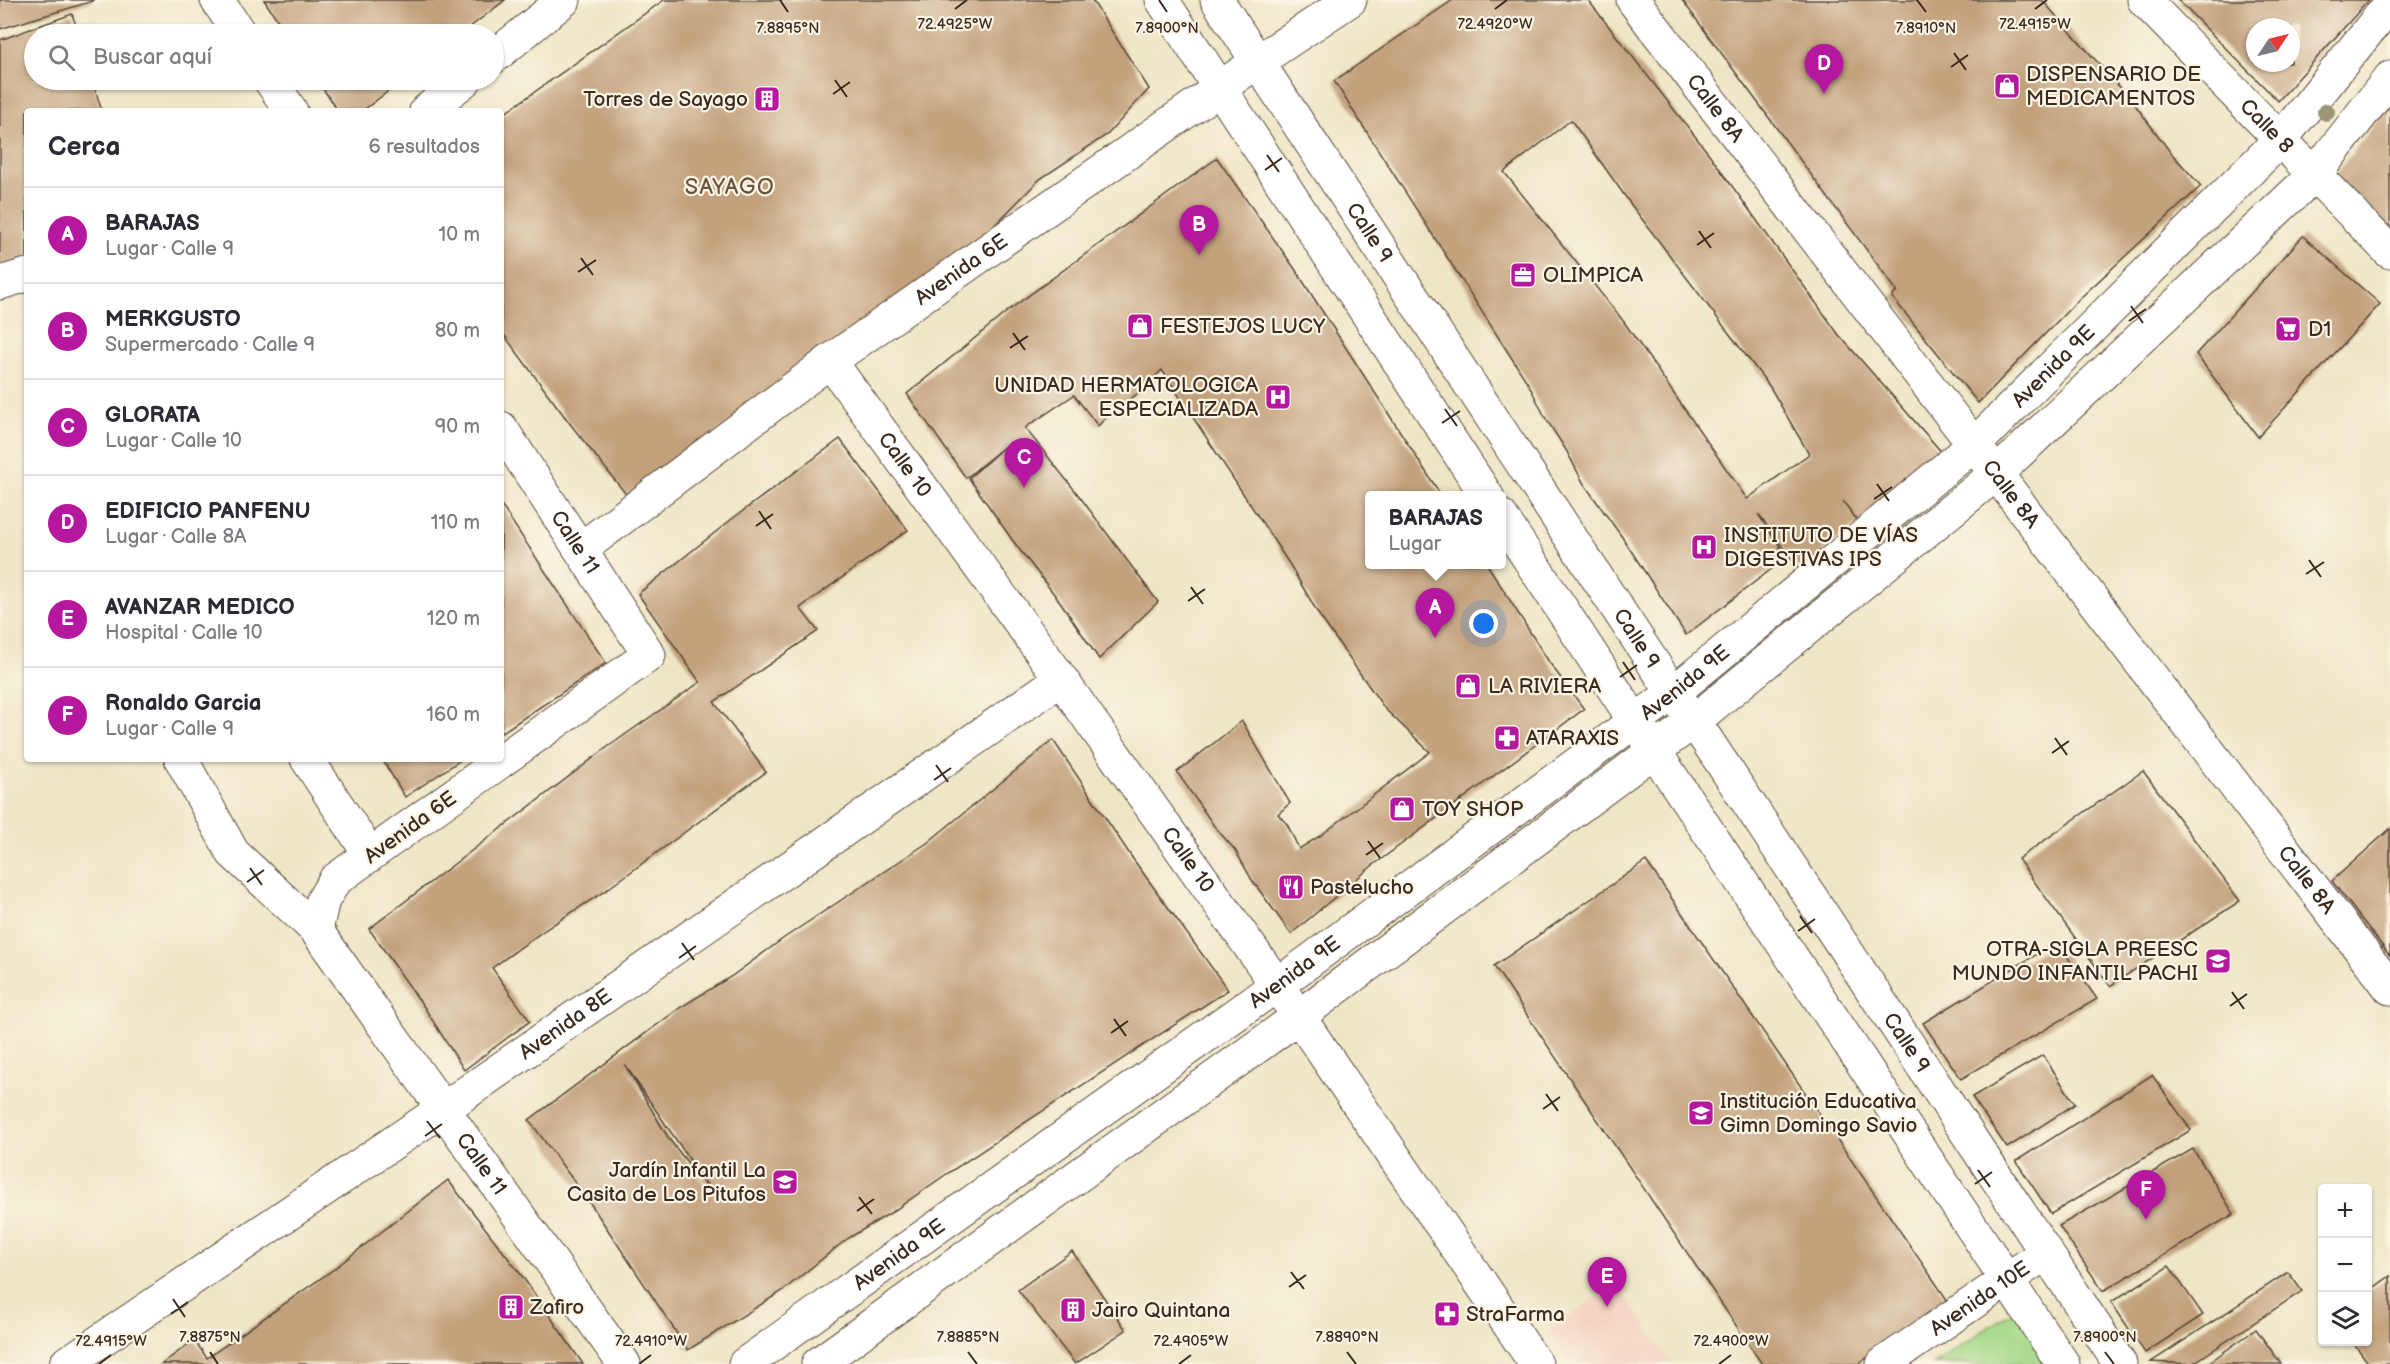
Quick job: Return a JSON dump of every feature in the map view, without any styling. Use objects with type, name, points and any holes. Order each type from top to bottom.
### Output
[{"type":"street","points":[[217,0],[233,24]]},
{"type":"street","points":[[504,49],[564,0]]},
{"type":"street","points":[[1162,0],[1484,491]]},
{"type":"street","name":"Calle 9","points":[[1216,0],[1673,693],[1694,721],[2120,1364]]},
{"type":"street","name":"Avenida 6E","points":[[581,549],[830,361],[1257,62],[1350,0]]},
{"type":"street","name":"Calle 8A","points":[[1633,0],[2390,988]]},
{"type":"street","name":"Calle 8","points":[[2144,0],[2390,252]]},
{"type":"street","name":"Avenida 9E","points":[[818,1364],[1298,1017],[1644,736],[1673,693],[1974,445],[2281,140],[2390,4]]},
{"type":"street","name":"Avenida 9E","points":[[745,1364],[1277,985],[1644,736],[1694,721],[1997,473],[2314,175],[2390,78]]},
{"type":"street","points":[[277,90],[289,108]]},
{"type":"street","points":[[430,108],[452,90]]},
{"type":"street","points":[[0,283],[24,276]]},
{"type":"street","name":"Calle 10","points":[[830,361],[1061,679],[1277,985],[1536,1364]]},
{"type":"street","name":"Calle 11","points":[[504,433],[649,655]]},
{"type":"street","points":[[1506,519],[1545,498]]},
{"type":"street","points":[[1506,523],[1644,736],[2063,1364]]},
{"type":"street","name":"Avenida 6E","points":[[504,759],[649,655]]},
{"type":"street","name":"Avenida 8E","points":[[66,1364],[443,1109],[1061,679]]},
{"type":"street","name":"Calle 11","points":[[184,762],[233,853],[319,915],[443,1109],[624,1364]]},
{"type":"street","points":[[309,762],[370,855]]},
{"type":"street","name":"Avenida 6E","points":[[319,915],[335,880],[500,762]]},
{"type":"street","name":"Avenida 10E","points":[[1883,1364],[2046,1253]]},
{"type":"shaded area","points":[[1616,1284],[1672,1364],[1571,1364],[1548,1331]]},
{"type":"green space","points":[[2020,1306],[2060,1364],[1934,1364]]},
{"type":"building","points":[[0,0],[93,0],[93,1],[0,29]]},
{"type":"building","points":[[264,0],[505,0],[474,24],[280,24]]},
{"type":"building","points":[[664,0],[1092,0],[1149,89],[1108,134],[1040,179],[986,234],[629,498],[504,335],[504,114]]},
{"type":"building","points":[[1453,0],[1588,0],[1709,154],[1839,335],[1945,456],[1861,525],[1843,501],[1859,523],[1799,569],[1758,514],[1787,557],[1686,635],[1622,537],[1584,484],[1529,385],[1334,81]],"holes":[[[1571,120],[1632,206],[1770,387],[1809,454],[1747,499],[1624,322],[1504,172]]]},
{"type":"building","points":[[1682,0],[2042,0],[2133,102],[2171,153],[2201,186],[2078,300],[1978,403],[1892,297],[1897,291]]},
{"type":"building","points":[[2178,0],[2369,0],[2278,101],[2249,72],[2300,72],[2300,18],[2246,18],[2246,69]]},
{"type":"building","points":[[72,14],[76,24],[44,24]]},
{"type":"building","points":[[24,31],[24,90],[95,90],[101,108],[24,108],[24,261],[0,267],[0,40]]},
{"type":"building","points":[[324,90],[390,90],[366,108],[336,108]]},
{"type":"building","points":[[2390,105],[2390,249],[2327,185]]},
{"type":"building","points":[[1217,158],[1295,269],[1438,491],[1365,491],[1365,569],[1490,569],[1549,662],[1584,709],[1372,866],[1291,934],[1252,880],[1235,850],[1214,826],[1177,772],[1242,721],[1290,803],[1278,814],[1287,824],[1299,849],[1320,836],[1430,752],[1385,709],[1319,615],[1290,565],[1162,370],[1136,395],[1113,410],[1098,426],[1074,395],[1025,428],[1158,602],[1099,659],[1061,603],[1013,541],[969,478],[1005,446],[966,478],[907,394],[1009,310]]},
{"type":"building","name":"D1","points":[[2303,236],[2380,304],[2258,437],[2196,354]]},
{"type":"building","points":[[840,439],[908,530],[800,608],[818,631],[714,702],[766,772],[605,891],[546,929],[492,968],[530,1021],[464,1070],[424,1007],[369,929],[609,746],[700,682],[638,594],[732,519]]},
{"type":"building","points":[[504,510],[606,663],[504,731]]},
{"type":"building","points":[[1053,740],[1133,859],[1228,990],[892,1212],[847,1239],[781,1292],[688,1350],[590,1203],[529,1120],[681,1007],[732,976],[784,938],[927,843]],"holes":[[[625,1065],[707,1185],[669,1139]]]},
{"type":"building","points":[[384,762],[458,762],[405,797]]},
{"type":"building","points":[[2143,771],[2240,901],[2110,986],[2018,859]]},
{"type":"building","points":[[2390,829],[2390,956],[2332,881]]},
{"type":"building","points":[[1646,861],[1948,1301],[1858,1364],[1762,1364],[1494,966]]},
{"type":"building","points":[[2057,942],[2097,999],[1961,1079],[1923,1023]]},
{"type":"building","points":[[2043,1055],[2075,1104],[2007,1148],[1972,1097]]},
{"type":"building","points":[[2152,1075],[2191,1130],[2051,1214],[2016,1161]]},
{"type":"building","points":[[2193,1149],[2234,1214],[2103,1291],[2059,1226]]},
{"type":"building","points":[[448,1180],[522,1276],[583,1364],[162,1364],[194,1340],[207,1358],[334,1269]]},
{"type":"building","name":"Jairo Quintana","points":[[1072,1251],[1126,1330],[1075,1364],[1018,1290]]},
{"type":"building","points":[[2169,1266],[2203,1315],[2145,1353],[2111,1302]]},
{"type":"building","points":[[2288,1272],[2302,1291],[2192,1364],[2151,1362]]},
{"type":"building","points":[[2390,1276],[2390,1364],[2369,1364],[2356,1346],[2372,1346],[2372,1289]]},
{"type":"building","points":[[2256,1329],[2281,1364],[2207,1364]]},
{"type":"place","name":"DISPENSARIO DE MEDICAMENTOS","points":[[2007,86]]},
{"type":"place","name":"EDIFICIO PANFENU","points":[[1824,94]]},
{"type":"place","name":"Torres de Sayago","points":[[767,99]]},
{"type":"place","name":"MERKGUSTO","points":[[1199,255]]},
{"type":"place","name":"OLIMPICA","points":[[1523,275]]},
{"type":"place","name":"FESTEJOS LUCY","points":[[1140,326]]},
{"type":"place","name":"D1","points":[[2288,329]]},
{"type":"place","name":"UNIDAD HERMATOLOGICA ESPECIALIZADA","points":[[1278,397]]},
{"type":"place","name":"GLORATA","points":[[1024,488]]},
{"type":"place","name":"INSTITUTO DE VÍAS DIGESTIVAS IPS","points":[[1704,547]]},
{"type":"place","name":"BARAJAS","points":[[1435,638]]},
{"type":"place","name":"LA RIVIERA","points":[[1468,686]]},
{"type":"place","name":"ATARAXIS","points":[[1507,738]]},
{"type":"place","name":"TOY SHOP","points":[[1402,809]]},
{"type":"place","name":"Pastelucho","points":[[1291,887]]},
{"type":"place","name":"OTRA-SIGLA PREESC MUNDO INFANTIL PACHI","points":[[2218,961]]},
{"type":"place","name":"Institución Educativa Gimn Domingo Savio","points":[[1701,1113]]},
{"type":"place","name":"Jardín Infantil La Casita de Los Pitufos","points":[[785,1182]]},
{"type":"place","name":"Ronaldo Garcia","points":[[2146,1220]]},
{"type":"place","name":"Zafiro","points":[[511,1307]]},
{"type":"place","name":"AVANZAR MEDICO","points":[[1607,1307]]},
{"type":"place","name":"Jairo Quintana","points":[[1073,1310]]},
{"type":"place","name":"StraFarma","points":[[1447,1314]]},
{"type":"district","name":"SAYAGO","points":[[730,186]]}]
